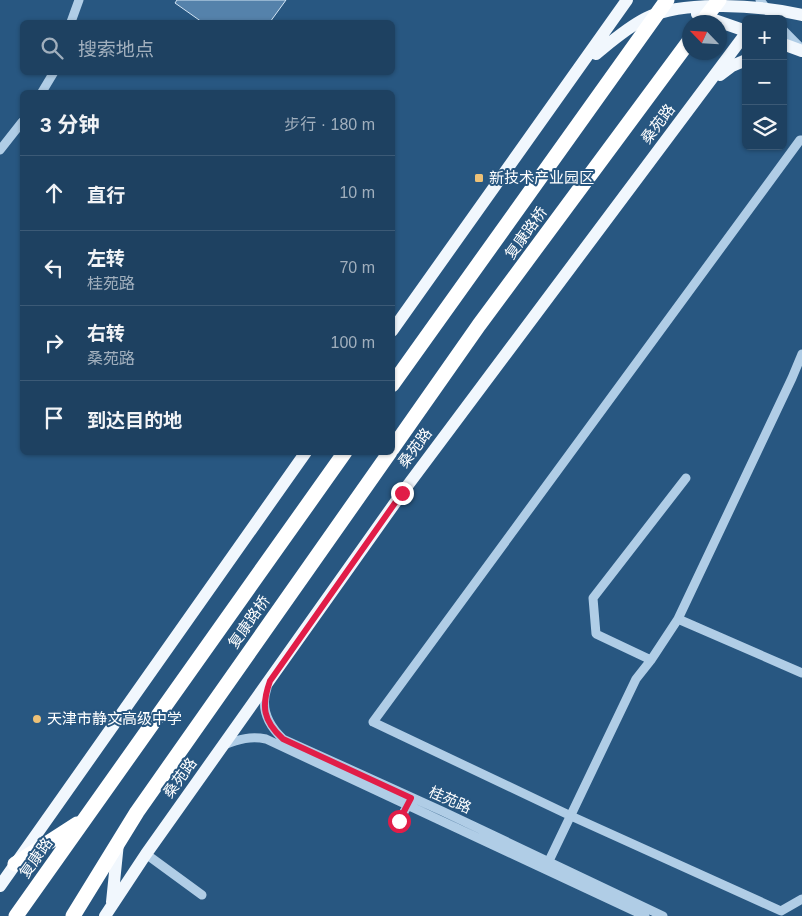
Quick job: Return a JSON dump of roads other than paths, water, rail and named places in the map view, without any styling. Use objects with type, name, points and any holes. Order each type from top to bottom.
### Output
[{"type":"highway","points":[[707,15],[719,0]]},
{"type":"highway","name":"复康路桥","points":[[395,381],[672,4]]},
{"type":"highway","name":"复康路桥","points":[[395,445],[479,325],[682,51]]},
{"type":"highway","name":"复康路桥","points":[[84,819],[343,455]]},
{"type":"highway","name":"复康路桥","points":[[118,843],[137,812],[388,455]]},
{"type":"highway","points":[[15,864],[84,819]]},
{"type":"highway","name":"复康路","points":[[16,916],[84,819]]},
{"type":"highway","points":[[72,916],[118,843]]},
{"type":"main road","points":[[395,327],[627,0]]},
{"type":"main road","points":[[657,0],[742,30]]},
{"type":"main road","points":[[581,67],[607,44],[634,25],[672,4],[705,6],[765,3],[802,15]]},
{"type":"main road","points":[[759,15],[765,3]]},
{"type":"main road","name":"桑苑路","points":[[105,916],[146,854],[402,493],[742,37]]},
{"type":"main road","points":[[787,45],[802,50]]},
{"type":"main road","points":[[787,51],[802,50]]},
{"type":"main road","points":[[705,88],[721,73],[742,62]]},
{"type":"main road","points":[[0,886],[304,455]]},
{"type":"main road","points":[[112,904],[118,843]]},
{"type":"street","points":[[72,20],[79,0]]},
{"type":"street","points":[[765,3],[772,15]]},
{"type":"street","points":[[787,34],[802,50]]},
{"type":"street","points":[[43,90],[52,75]]},
{"type":"street","points":[[0,150],[20,125]]},
{"type":"street","points":[[802,140],[800,140],[374,722],[571,816],[781,911],[802,899]]},
{"type":"street","points":[[547,866],[636,679],[678,619],[802,354]]},
{"type":"street","points":[[792,378],[802,383]]},
{"type":"street","points":[[651,660],[596,634],[593,598],[686,478]]},
{"type":"street","points":[[678,619],[802,673]]},
{"type":"street","name":"桂苑路","points":[[270,681],[265,694],[266,713],[274,731],[283,739],[547,866],[645,916]]},
{"type":"street","name":"桂苑路","points":[[224,745],[246,738],[257,737],[266,739],[409,801]]},
{"type":"street","points":[[399,821],[409,801]]},
{"type":"street","points":[[146,854],[202,895]]},
{"type":"street","name":"桂苑路","points":[[547,866],[663,916]]},
{"type":"place","name":"新技术产业园区","points":[[479,178]]},
{"type":"place","name":"天津市静文高级中学","points":[[37,719]]}]
